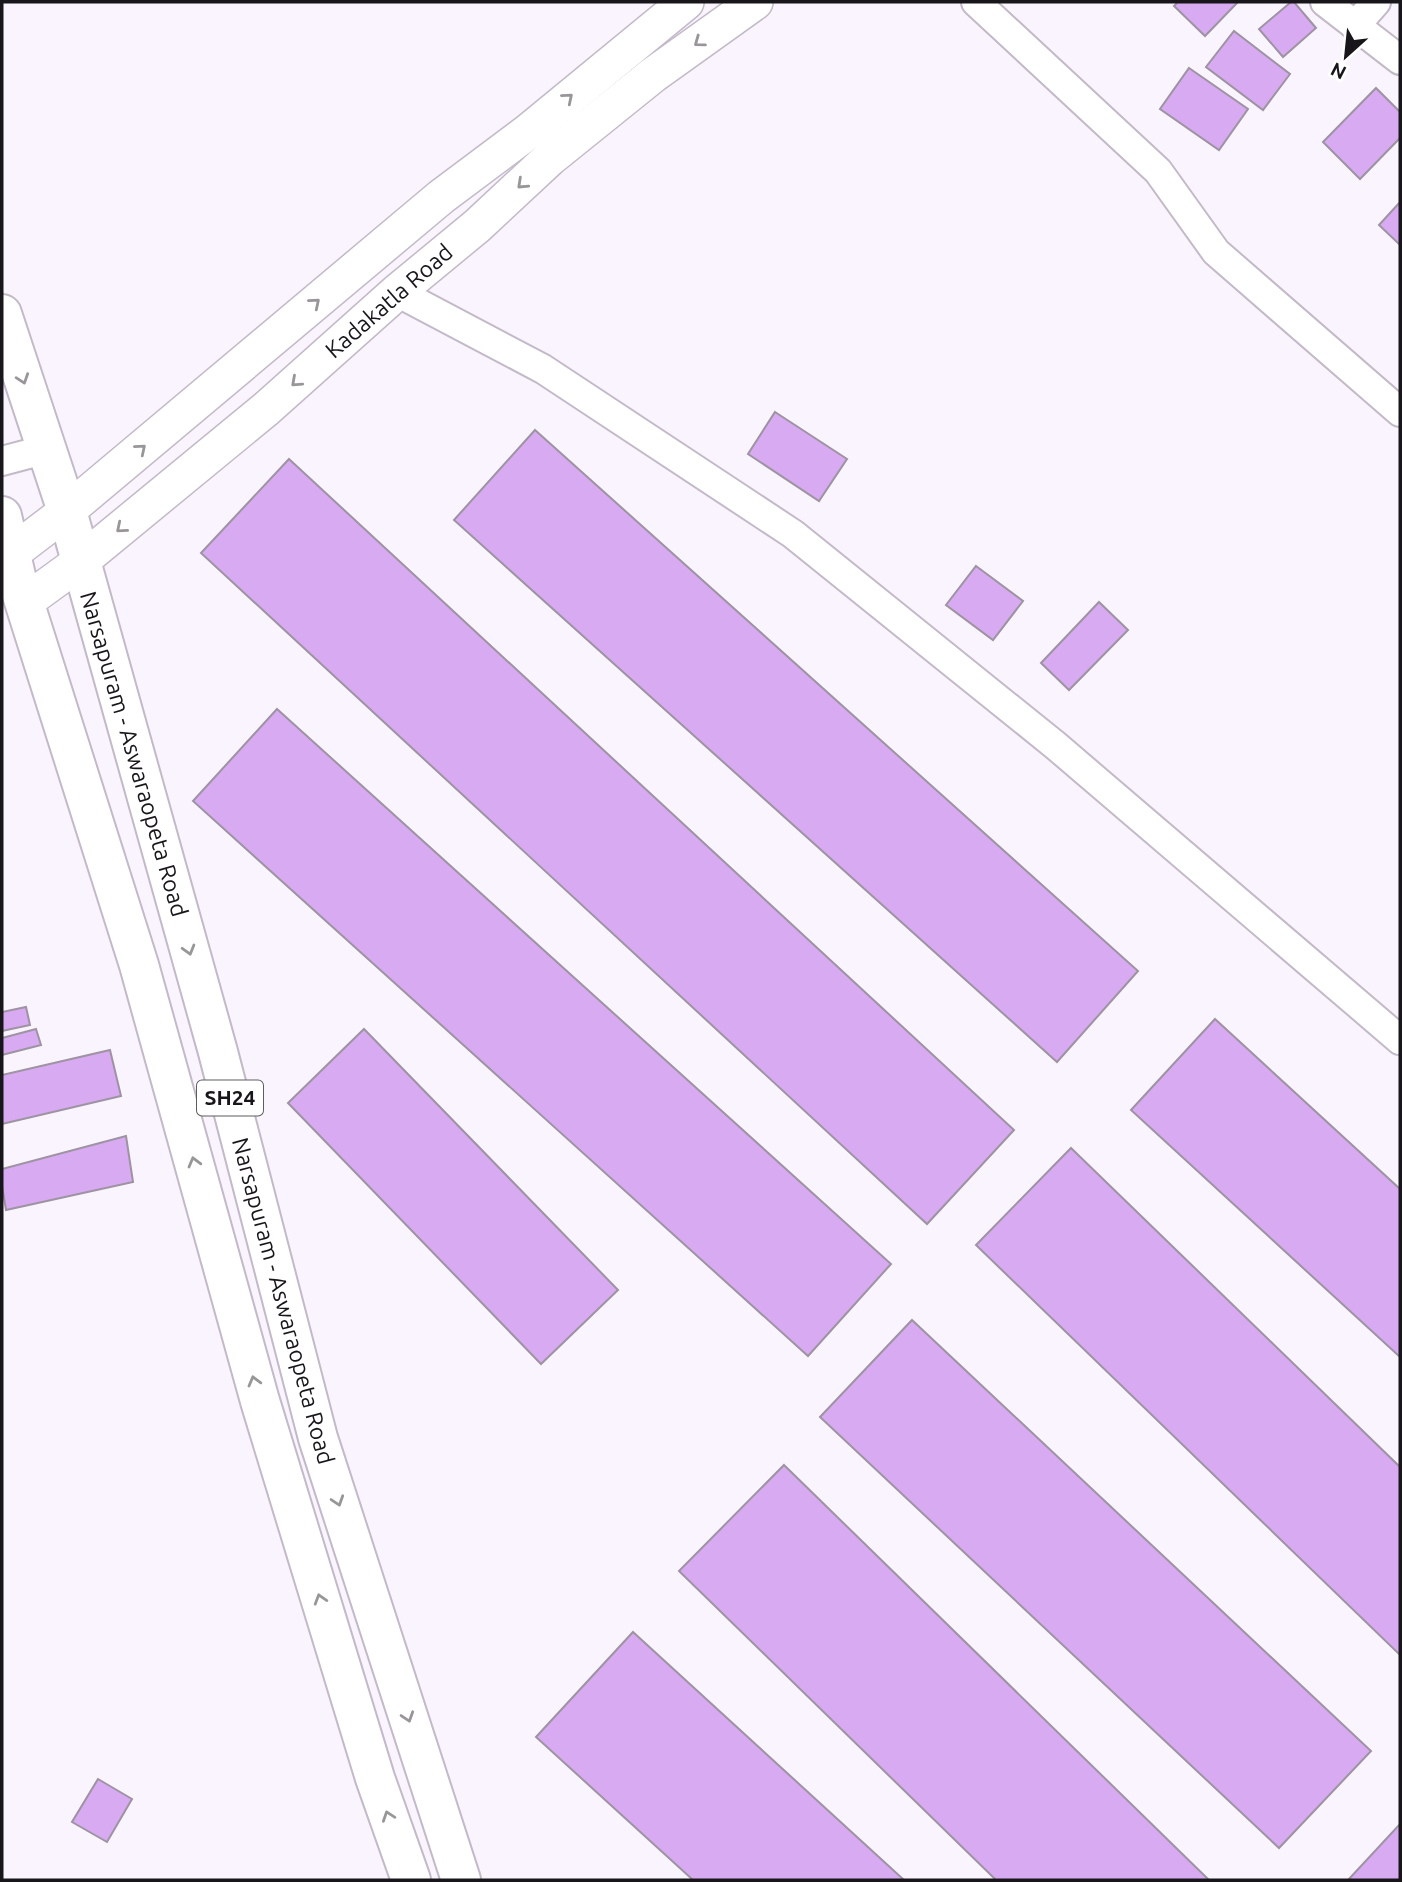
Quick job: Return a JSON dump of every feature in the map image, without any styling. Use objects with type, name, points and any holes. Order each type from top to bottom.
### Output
[{"type":"main road","name":"Narsapuram - Aswaraopeta Road","points":[[2,314],[67,511],[218,1052],[318,1438],[461,1880]]},
{"type":"main road","name":"Narsapuram - Aswaraopeta Road","points":[[2,516],[14,578],[139,965],[260,1401],[375,1778],[411,1880]]},
{"type":"street","name":"Kadakatla Road","points":[[14,578],[67,511],[441,197],[528,131],[686,2]]},
{"type":"street","name":"Kadakatla Road","points":[[14,578],[80,562],[266,409],[551,159],[653,75],[755,2]]},
{"type":"street","points":[[976,2],[1158,171],[1216,252],[1400,412]]},
{"type":"street","points":[[1325,2],[1400,60]]},
{"type":"street","points":[[1355,26],[1376,2]]},
{"type":"street","points":[[397,292],[543,369],[793,534],[1055,745],[1400,1040]]},
{"type":"street","points":[[2,461],[47,449]]},
{"type":"building","points":[[1178,2],[1238,2],[1205,36],[1174,6]]},
{"type":"building","points":[[1294,2],[1316,28],[1283,57],[1259,29]]},
{"type":"building","points":[[1234,31],[1290,74],[1263,110],[1206,67]]},
{"type":"building","points":[[1189,68],[1248,109],[1219,150],[1160,109]]},
{"type":"building","points":[[1376,88],[1400,112],[1400,138],[1360,179],[1323,142]]},
{"type":"building","points":[[1400,202],[1400,245],[1379,225]]},
{"type":"building","points":[[775,412],[847,459],[819,501],[748,454]]},
{"type":"building","points":[[535,430],[1138,971],[1057,1062],[454,520]]},
{"type":"building","points":[[289,459],[1014,1130],[927,1224],[201,553]]},
{"type":"building","points":[[976,566],[1023,601],[993,640],[946,605]]},
{"type":"building","points":[[1099,602],[1128,630],[1069,690],[1041,663]]},
{"type":"building","points":[[277,709],[891,1264],[808,1356],[193,801]]},
{"type":"building","points":[[26,1007],[30,1025],[2,1031],[2,1012]]},
{"type":"building","points":[[1215,1019],[1400,1189],[1400,1357],[1131,1110]]},
{"type":"building","points":[[36,1029],[41,1045],[2,1055],[2,1038]]},
{"type":"building","points":[[364,1029],[618,1290],[541,1364],[288,1103]]},
{"type":"building","points":[[110,1050],[121,1096],[2,1124],[2,1075]]},
{"type":"building","points":[[126,1136],[133,1182],[6,1210],[2,1169]]},
{"type":"building","points":[[1071,1148],[1400,1467],[1400,1655],[976,1245]]},
{"type":"building","points":[[912,1320],[1371,1751],[1279,1848],[820,1417]]},
{"type":"building","points":[[784,1465],[1209,1880],[996,1880],[679,1571]]},
{"type":"building","points":[[633,1632],[904,1880],[693,1880],[536,1737]]},
{"type":"building","points":[[98,1779],[132,1799],[107,1842],[72,1822]]},
{"type":"building","points":[[1400,1824],[1400,1880],[1348,1880]]}]
